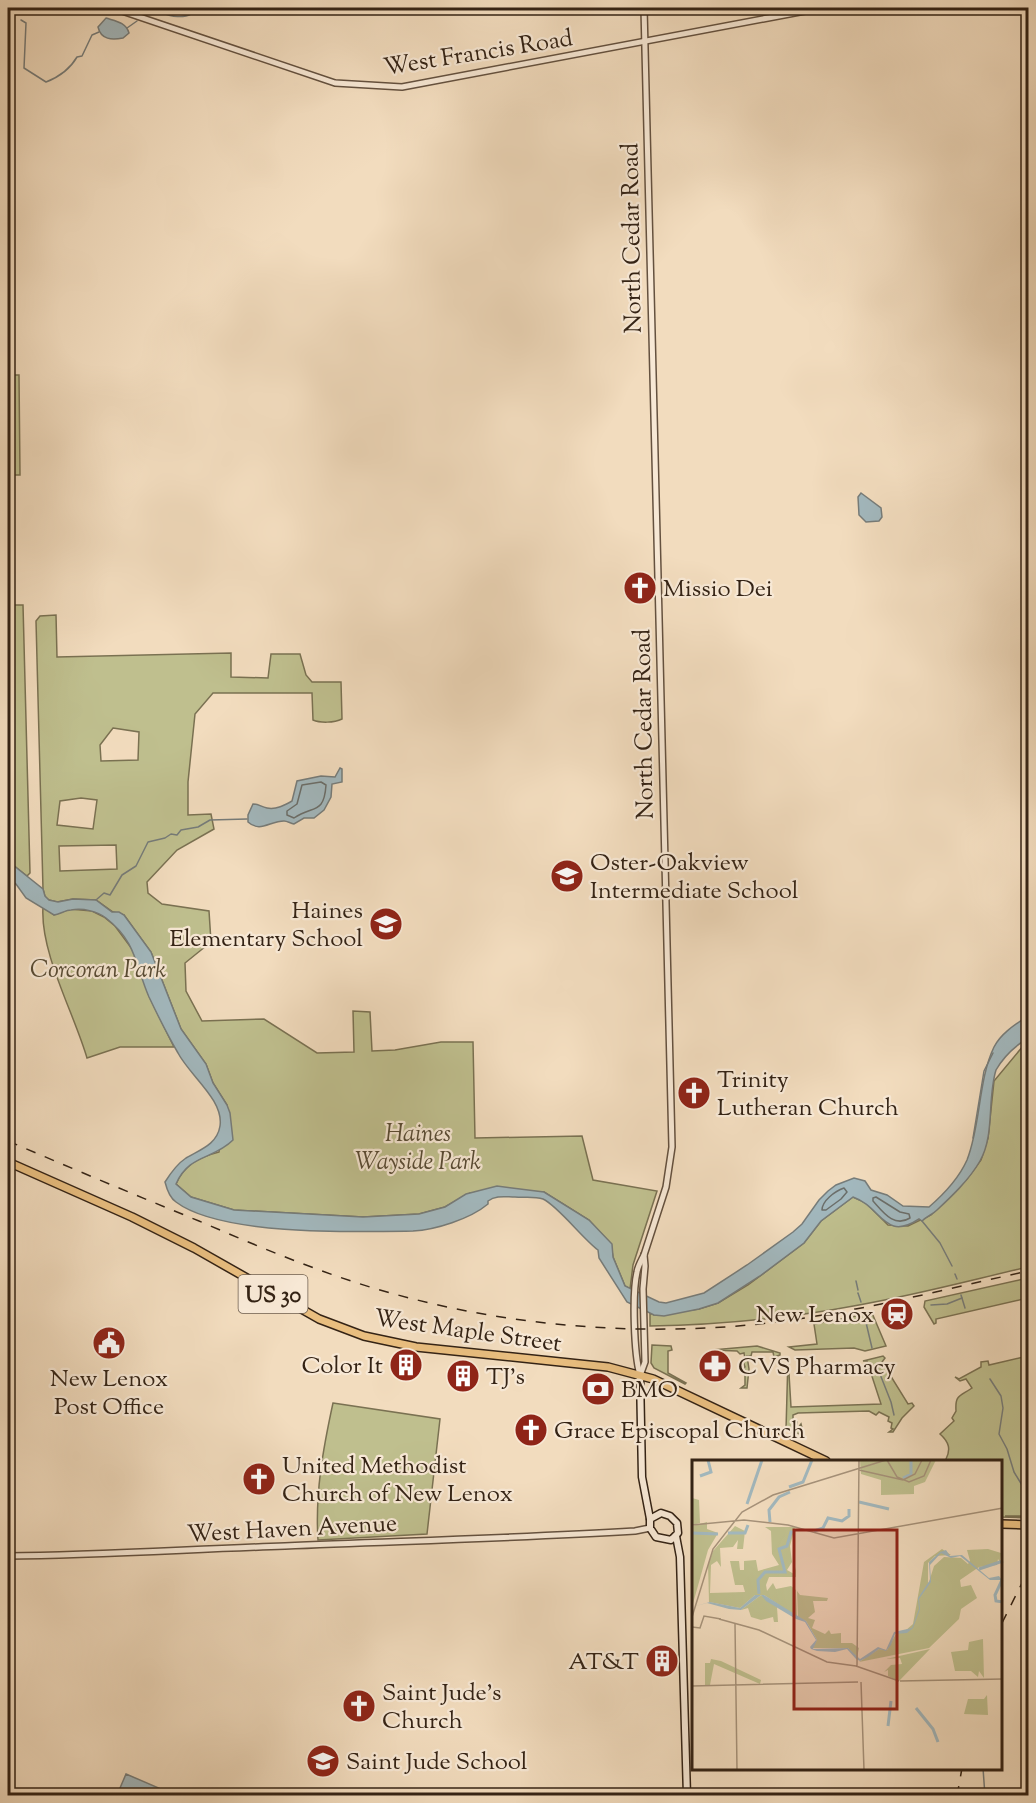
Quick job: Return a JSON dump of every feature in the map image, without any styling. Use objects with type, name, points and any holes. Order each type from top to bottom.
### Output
[{"type":"main road","name":"West Maple Street","points":[[8,1162],[132,1217],[194,1248],[319,1319],[364,1336],[416,1347],[600,1366],[640,1375]]},
{"type":"main road","name":"US 30","points":[[640,1375],[824,1460]]},
{"type":"main road","name":"North Cedar Road","points":[[640,1375],[642,1482],[649,1504],[650,1519]]},
{"type":"main road","points":[[649,1504],[676,1520],[678,1528],[676,1536],[687,1796]]},
{"type":"main road","points":[[661,1513],[650,1519],[650,1528],[656,1538],[667,1540],[676,1536]]},
{"type":"main road","points":[[1003,1524],[1029,1525]]},
{"type":"main road","points":[[667,1540],[678,1551]]},
{"type":"street","name":"West Francis Road","points":[[113,8],[335,83],[402,87],[821,8]]},
{"type":"street","name":"North Cedar Road","points":[[640,1375],[636,1361],[635,1279],[666,1187],[672,1147],[644,8]]},
{"type":"street","name":"North Cedar Road","points":[[640,1375],[645,1362],[644,1256]]},
{"type":"street","name":"West Haven Avenue","points":[[8,1556],[532,1538],[635,1532],[650,1528]]},
{"type":"green space","points":[[8,375],[19,375],[20,475],[8,475]]},
{"type":"green space","points":[[8,605],[23,605],[30,873],[27,876],[8,861]]},
{"type":"green space","name":"Haines Wayside Park","points":[[56,615],[57,657],[231,653],[231,677],[268,678],[271,654],[300,654],[306,675],[312,682],[341,682],[342,719],[335,721],[313,720],[312,693],[213,693],[195,714],[188,782],[188,815],[211,814],[214,829],[177,850],[147,882],[148,893],[162,904],[209,911],[211,942],[185,963],[186,991],[202,1021],[264,1019],[317,1053],[354,1052],[353,1011],[370,1012],[372,1051],[395,1050],[441,1042],[473,1042],[475,1138],[582,1136],[593,1180],[657,1191],[633,1265],[630,1289],[625,1286],[613,1257],[611,1244],[589,1220],[544,1192],[470,1193],[445,1207],[419,1214],[363,1217],[234,1210],[191,1197],[176,1184],[183,1172],[193,1163],[219,1152],[227,1105],[213,1083],[206,1064],[181,1029],[151,952],[124,915],[113,912],[96,900],[73,899],[57,902],[45,897],[36,621],[40,616]],"holes":[[[113,728],[139,732],[138,760],[101,761],[100,745]],[[81,798],[97,800],[93,829],[57,825],[60,801]],[[116,845],[117,869],[60,871],[59,846]]]},
{"type":"green space","name":"Corcoran Park","points":[[43,907],[54,915],[70,909],[92,911],[115,926],[135,953],[149,996],[174,1047],[120,1047],[87,1058],[52,963],[43,925]]},
{"type":"green space","points":[[1028,1040],[1028,1267],[902,1297],[833,1310],[729,1322],[650,1326],[650,1313],[654,1315],[699,1309],[718,1303],[748,1285],[804,1243],[821,1221],[853,1197],[866,1203],[888,1225],[908,1226],[931,1215],[967,1179],[981,1160],[988,1138],[994,1081]]},
{"type":"green space","points":[[1028,1278],[1028,1298],[936,1319],[934,1324],[924,1307],[925,1301]]},
{"type":"green space","points":[[872,1313],[886,1346],[865,1351],[854,1348],[795,1350],[789,1347],[817,1344],[814,1324]]},
{"type":"green space","points":[[652,1345],[671,1346],[672,1350],[668,1351],[668,1373],[685,1384],[654,1368],[651,1363]]},
{"type":"green space","points":[[757,1346],[780,1353],[780,1355],[774,1357],[773,1352],[752,1352],[751,1356],[747,1356],[749,1369],[747,1388],[741,1388],[745,1385],[745,1370],[744,1368],[740,1370],[745,1367],[743,1361],[740,1362],[745,1359],[744,1353],[712,1350]]},
{"type":"green space","points":[[883,1356],[885,1358],[882,1362],[908,1404],[912,1403],[914,1406],[893,1432],[889,1432],[893,1429],[891,1428],[892,1423],[888,1421],[889,1417],[879,1412],[876,1415],[869,1411],[798,1413],[793,1415],[793,1422],[797,1422],[796,1427],[798,1428],[801,1424],[800,1434],[786,1430],[788,1357],[791,1407],[881,1404],[867,1361],[863,1361]]},
{"type":"green space","points":[[1028,1356],[1028,1516],[1005,1516],[1028,1518],[1003,1517],[1003,1460],[946,1459],[948,1446],[940,1434],[954,1421],[952,1418],[956,1411],[957,1399],[972,1388],[966,1379],[960,1381],[955,1377],[959,1379],[981,1367],[981,1362],[988,1361],[989,1365]]},
{"type":"green space","points":[[333,1403],[440,1419],[427,1534],[318,1540],[321,1471]]},
{"type":"water","points":[[106,18],[123,24],[129,33],[119,39],[104,37],[98,27]]},
{"type":"water","points":[[861,493],[881,508],[882,517],[879,521],[866,522],[859,515],[858,497]]},
{"type":"water","points":[[340,768],[342,769],[342,782],[332,784],[331,797],[324,810],[314,818],[304,818],[294,824],[279,821],[261,827],[248,822],[248,815],[253,804],[265,808],[283,806],[292,801],[297,781],[321,776],[335,777]]},
{"type":"water","points":[[8,861],[43,889],[49,900],[58,902],[73,899],[96,900],[112,912],[124,915],[151,952],[181,1029],[206,1064],[213,1083],[230,1113],[233,1140],[194,1162],[181,1174],[176,1184],[191,1197],[234,1210],[363,1217],[419,1214],[445,1207],[466,1194],[497,1186],[544,1192],[589,1220],[612,1244],[613,1257],[625,1286],[659,1302],[666,1303],[704,1293],[793,1232],[828,1191],[854,1178],[865,1181],[871,1190],[887,1195],[903,1206],[929,1207],[951,1185],[967,1160],[975,1132],[985,1074],[994,1047],[1005,1033],[1028,1016],[1028,1038],[1010,1052],[996,1070],[988,1140],[980,1161],[971,1175],[933,1213],[922,1221],[919,1219],[898,1227],[890,1225],[871,1208],[853,1197],[821,1221],[804,1243],[760,1276],[718,1303],[664,1316],[654,1315],[627,1302],[599,1258],[598,1250],[556,1208],[540,1198],[497,1197],[488,1201],[488,1204],[481,1209],[452,1223],[413,1231],[290,1230],[256,1226],[224,1221],[197,1213],[176,1202],[169,1194],[165,1182],[183,1160],[207,1146],[215,1138],[220,1126],[217,1107],[205,1088],[183,1062],[170,1039],[149,997],[134,954],[124,936],[106,918],[98,914],[76,909],[54,915],[26,898],[16,884],[8,879]]},
{"type":"water","points":[[126,1774],[168,1792],[166,1795],[117,1795]]},
{"type":"waterway","points":[[146,16],[150,8]]},
{"type":"waterway","points":[[164,8],[164,13],[178,16],[191,14],[193,8],[216,11],[218,8]]},
{"type":"waterway","points":[[8,13],[12,18]]},
{"type":"waterway","points":[[21,20],[26,23],[24,68],[46,82],[64,72],[77,57],[82,56],[92,35],[99,32]]},
{"type":"waterway","points":[[127,28],[137,21]]},
{"type":"waterway","points":[[96,900],[104,893],[110,895],[122,875],[136,866],[148,842],[165,838],[171,834],[177,835],[181,830],[198,827],[210,820],[247,819]]},
{"type":"waterway","points":[[973,1138],[984,1071],[993,1053]]},
{"type":"waterway","points":[[922,1221],[940,1243],[952,1266]]},
{"type":"waterway","points":[[955,1274],[957,1279]]},
{"type":"waterway","points":[[856,1281],[858,1290]]},
{"type":"waterway","points":[[858,1293],[861,1302]]},
{"type":"waterway","points":[[961,1295],[965,1308]]},
{"type":"waterway","points":[[931,1305],[947,1304],[962,1298]]},
{"type":"waterway","points":[[864,1314],[872,1348]]},
{"type":"waterway","points":[[876,1364],[894,1415]]},
{"type":"waterway","points":[[990,1379],[1001,1396],[1003,1408],[999,1434],[1007,1449],[1014,1472],[1028,1495]]},
{"type":"waterway","points":[[983,1770],[985,1796]]},
{"type":"railway","points":[[8,1141],[322,1271],[373,1288],[438,1305],[519,1320],[601,1328],[725,1327],[802,1318],[878,1305],[1028,1271]]},
{"type":"railway","points":[[1003,1621],[1028,1571]]},
{"type":"railway","points":[[957,1796],[962,1770]]},
{"type":"place","name":"Missio Dei","points":[[640,588]]},
{"type":"place","name":"Oster-Oakview Intermediate School","points":[[567,876]]},
{"type":"place","name":"Haines Elementary School","points":[[386,924]]},
{"type":"place","name":"Trinity Lutheran Church","points":[[694,1093]]},
{"type":"place","name":"New Lenox","points":[[897,1314]]},
{"type":"place","name":"New Lenox Post Office","points":[[109,1343]]},
{"type":"place","name":"Color It","points":[[406,1365]]},
{"type":"place","name":"CVS Pharmacy","points":[[715,1366]]},
{"type":"place","name":"TJ's","points":[[463,1376]]},
{"type":"place","name":"BMO","points":[[598,1389]]},
{"type":"place","name":"Grace Episcopal Church","points":[[531,1430]]},
{"type":"place","name":"United Methodist Church of New Lenox","points":[[259,1479]]},
{"type":"place","name":"AT&T","points":[[662,1661]]},
{"type":"place","name":"Saint Jude's Church","points":[[359,1706]]},
{"type":"place","name":"Saint Jude School","points":[[323,1761]]}]
